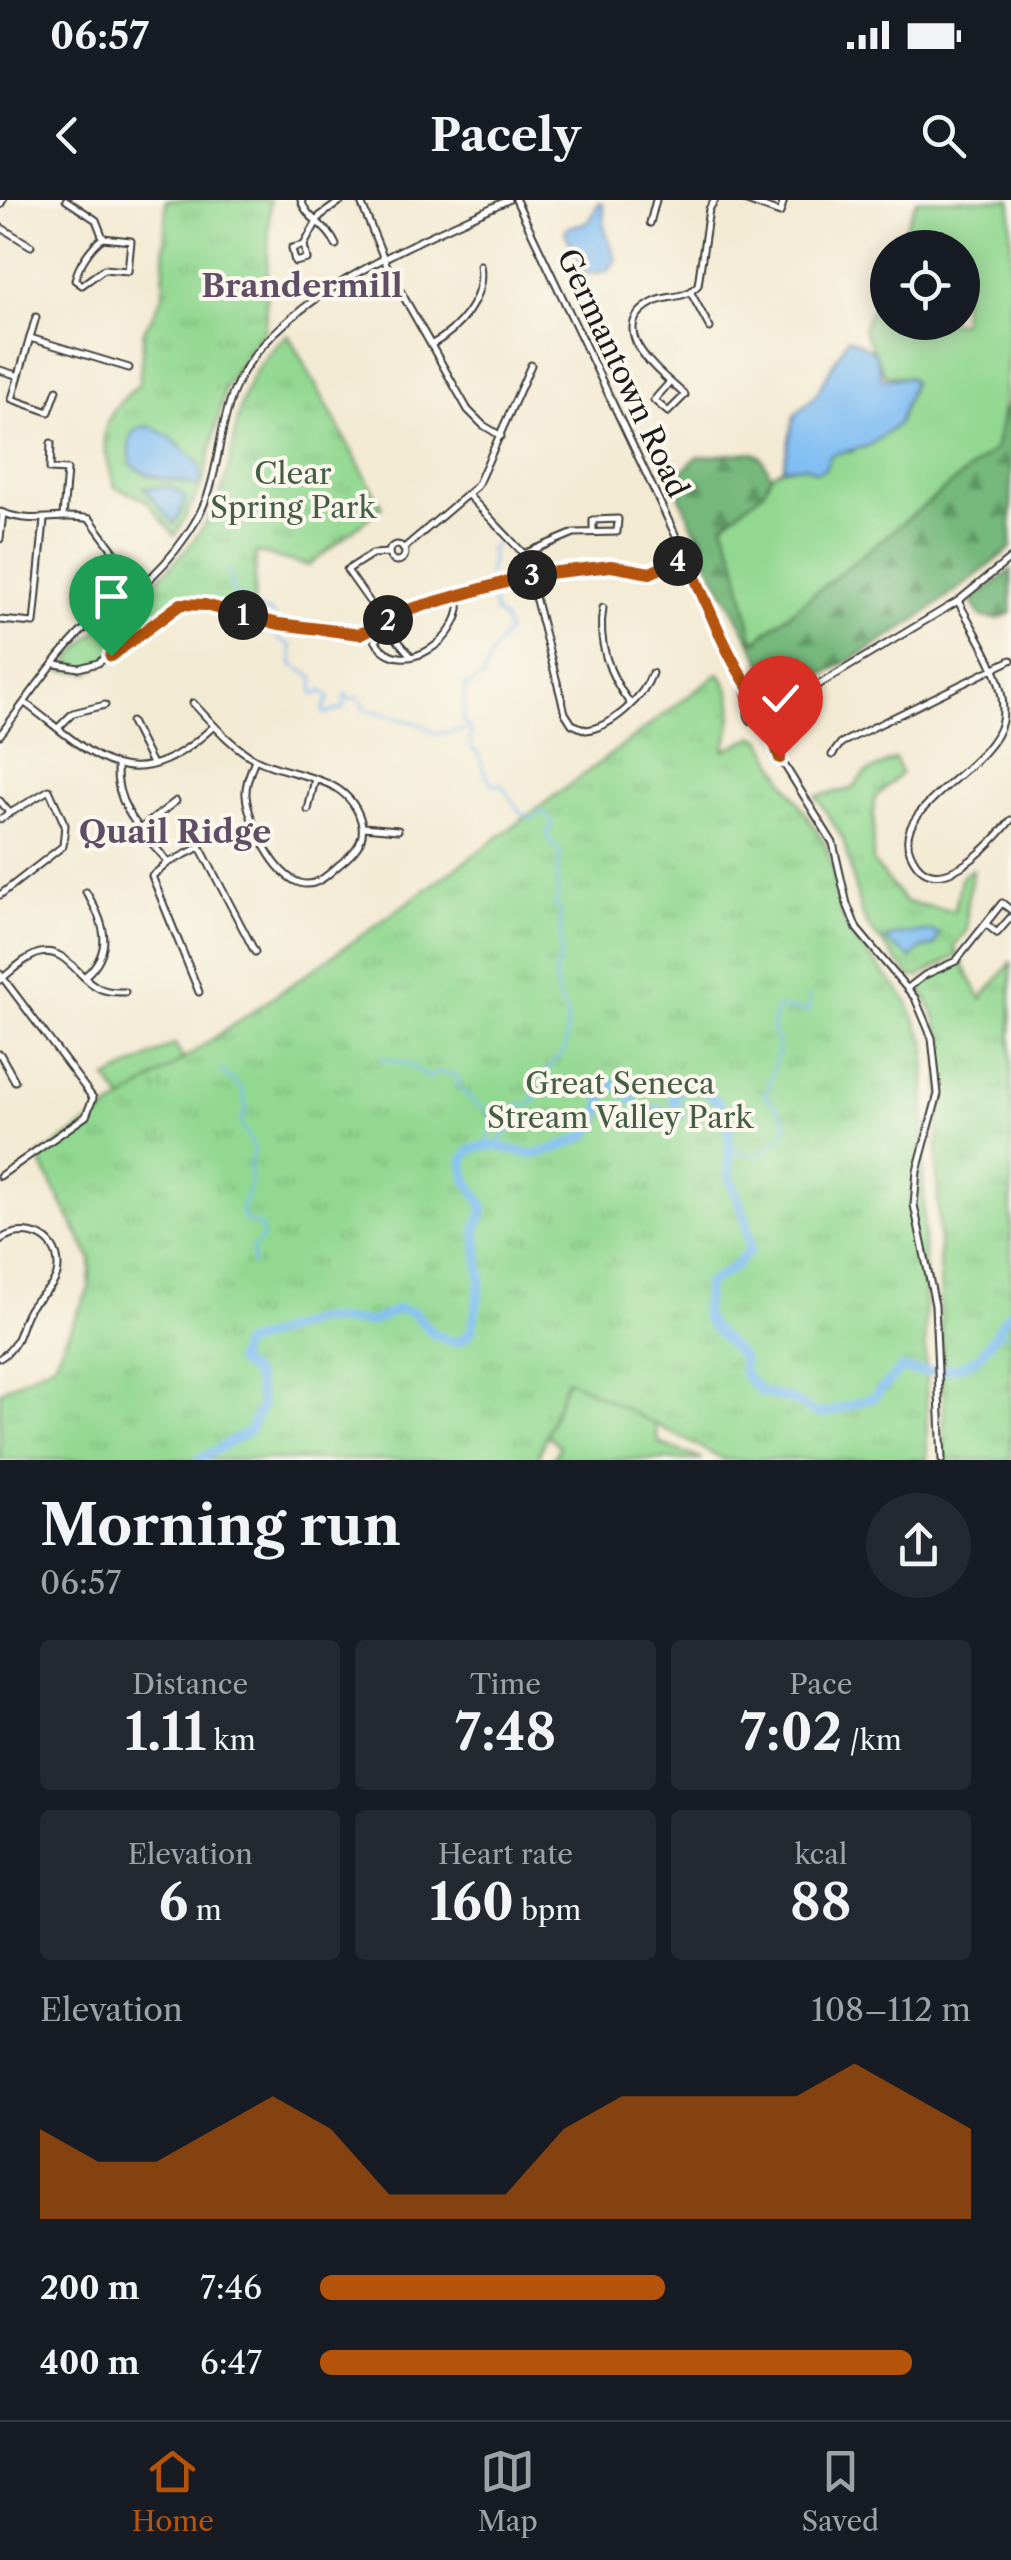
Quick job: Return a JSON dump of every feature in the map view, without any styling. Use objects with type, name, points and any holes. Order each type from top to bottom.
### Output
[{"type":"street","points":[[66,200],[96,220],[104,238]]},
{"type":"street","points":[[300,200],[304,212],[331,233],[336,245]]},
{"type":"street","points":[[304,245],[325,210],[342,200]]},
{"type":"street","points":[[360,200],[384,260],[468,410],[482,425],[501,436]]},
{"type":"street","points":[[0,735],[85,628],[140,587],[176,551],[198,519],[213,486],[234,392],[258,350],[309,304],[384,260],[508,200]]},
{"type":"street","name":"Germantown Road","points":[[516,200],[741,674],[750,719],[758,724],[780,758]]},
{"type":"street","points":[[650,223],[656,200]]},
{"type":"street","points":[[670,382],[654,400],[668,412],[685,395],[642,356],[634,340],[634,328],[644,310],[656,302],[691,293],[700,281],[714,200]]},
{"type":"street","points":[[744,200],[780,212],[784,200]]},
{"type":"street","points":[[0,226],[30,246]]},
{"type":"street","points":[[104,238],[132,241],[128,271],[104,269],[82,285],[75,280],[76,274],[104,238]]},
{"type":"street","points":[[431,346],[452,333],[465,318],[482,277],[480,265]]},
{"type":"street","points":[[691,293],[710,328]]},
{"type":"street","points":[[36,317],[13,401],[49,412],[57,390]]},
{"type":"street","points":[[30,338],[129,368]]},
{"type":"street","points":[[388,553],[392,546],[403,548],[469,496],[488,469],[532,365]]},
{"type":"street","points":[[0,370],[18,375]]},
{"type":"street","points":[[52,443],[50,469],[66,470],[63,516]]},
{"type":"street","points":[[469,496],[524,554],[568,719],[581,730],[591,730],[630,704],[646,689],[652,673]]},
{"type":"street","points":[[0,539],[2,512],[20,519],[84,518],[94,522],[140,587]]},
{"type":"street","points":[[0,620],[34,622],[44,520]]},
{"type":"street","points":[[524,554],[574,532],[594,532],[617,532],[618,520],[594,520],[594,532]]},
{"type":"street","points":[[388,553],[391,560],[400,561],[405,555],[403,548]]},
{"type":"street","points":[[369,601],[347,570],[372,554],[388,553]]},
{"type":"street","points":[[56,664],[79,668],[98,663],[181,604],[205,605],[276,623],[360,634],[411,609],[531,575],[611,566],[650,573],[686,557]]},
{"type":"street","points":[[758,724],[958,601],[1011,558]]},
{"type":"street","points":[[410,655],[390,631],[375,640],[383,651],[410,655],[427,653],[442,642],[460,606],[458,594]]},
{"type":"street","points":[[958,601],[992,669],[1003,705],[999,730],[984,754],[912,821],[907,840],[909,851],[915,861],[930,871],[956,870],[974,859],[1011,820]]},
{"type":"street","points":[[603,608],[600,628],[612,678],[630,704]]},
{"type":"street","points":[[832,755],[841,743],[1011,660]]},
{"type":"street","points":[[741,674],[757,693],[783,699]]},
{"type":"street","name":"Germantown Road","points":[[741,674],[769,716],[780,758]]},
{"type":"street","points":[[750,708],[817,686]]},
{"type":"street","points":[[25,703],[87,752],[117,767],[152,764],[186,748],[214,726]]},
{"type":"street","points":[[193,703],[214,726],[256,759],[343,790],[353,802],[364,827],[358,848],[319,882],[305,885],[294,881],[269,856],[250,811],[247,782],[256,759]]},
{"type":"street","points":[[58,728],[74,714],[105,705]]},
{"type":"street","points":[[131,722],[152,764]]},
{"type":"street","points":[[780,758],[833,842],[846,904],[857,929],[908,988],[926,1017],[937,1070],[936,1106],[914,1194],[916,1227],[936,1322],[942,1460]]},
{"type":"street","points":[[117,767],[118,793],[140,829],[168,863]]},
{"type":"street","points":[[308,810],[315,779]]},
{"type":"street","points":[[0,819],[49,790],[66,831],[61,849],[0,894]]},
{"type":"street","points":[[140,829],[176,801]]},
{"type":"street","points":[[0,802],[8,812]]},
{"type":"street","points":[[364,827],[398,830]]},
{"type":"street","points":[[199,992],[152,876],[168,863],[200,847],[256,952]]},
{"type":"street","points":[[84,977],[98,962],[106,941],[104,927],[86,892]]},
{"type":"street","points":[[908,988],[956,961],[1002,903],[1011,914],[998,933],[986,924]]},
{"type":"street","points":[[0,1176],[86,1116],[93,1106],[93,1098],[1,977],[28,958],[48,952],[62,957],[105,991],[125,992]]},
{"type":"street","points":[[0,1054],[14,1081]]},
{"type":"street","points":[[0,1240],[17,1231],[31,1232],[49,1243],[58,1264],[54,1283],[31,1306],[19,1340],[0,1358]]},
{"type":"green space","name":"Clear Spring Park","points":[[166,200],[270,200],[265,329],[226,386],[203,483],[175,536],[146,500],[115,487],[104,441],[115,409],[139,384],[144,331],[163,296]]},
{"type":"green space","points":[[917,200],[1011,200],[1007,363],[995,449],[753,643],[735,557],[723,524],[763,491],[771,475],[783,468],[805,466],[837,452],[852,452],[913,382],[910,378],[885,375],[863,329],[870,312],[870,340],[980,340],[980,230],[904,230]]},
{"type":"green space","name":"Clear Spring Park","points":[[288,334],[382,507],[309,566],[256,552],[253,625],[193,596],[90,673],[61,671],[99,629],[181,556],[198,534],[224,484],[243,398],[252,378],[266,356]]},
{"type":"green space","points":[[1011,390],[1011,548],[901,630],[811,681],[779,694],[711,568],[673,480],[697,457],[753,452],[761,457],[771,475],[764,491],[723,524],[735,557],[754,642],[995,449]]},
{"type":"green space","points":[[1011,570],[1011,613],[998,619],[981,617],[972,601]]},
{"type":"green space","name":"Great Seneca Stream Valley Park","points":[[719,673],[732,701],[724,750],[755,736],[762,739],[824,842],[839,906],[850,933],[906,999],[926,1044],[923,1160],[927,1460],[725,1460],[567,1379],[537,1460],[0,1460],[0,1391],[54,1363],[89,1289],[91,1259],[38,1157],[382,921]]},
{"type":"green space","points":[[895,759],[901,773],[874,799],[873,862],[905,902],[954,911],[962,876],[973,869],[967,930],[954,946],[958,955],[918,977],[910,976],[867,925],[843,839],[816,796],[852,789],[864,774]]},
{"type":"green space","points":[[961,961],[981,999],[1011,963],[1011,1460],[945,1460],[937,1164],[942,1041],[934,1013],[921,990],[923,981]]},
{"type":"green space","points":[[175,1044],[185,1063],[110,1222],[89,1289],[91,1259],[38,1157],[123,1101],[107,1079]]},
{"type":"green space","points":[[572,1353],[647,1391],[659,1443],[703,1460],[553,1460],[560,1446],[536,1427]]},
{"type":"water","points":[[599,202],[603,204],[605,229],[616,260],[608,271],[584,274],[565,232],[568,227],[589,222]]},
{"type":"water","points":[[848,338],[875,352],[882,379],[910,378],[913,382],[898,424],[868,446],[831,455],[825,469],[816,472],[805,466],[783,468],[794,416],[816,395]]},
{"type":"water","points":[[150,426],[171,438],[200,465],[201,482],[197,486],[155,477],[132,465],[132,434]]},
{"type":"water","points":[[170,486],[185,496],[174,524],[144,488]]},
{"type":"water","points":[[932,931],[939,934],[934,946],[921,949],[911,958],[884,940],[896,935]]},
{"type":"waterway","points":[[488,575],[490,550],[495,544]]},
{"type":"waterway","points":[[226,569],[233,579],[229,588],[270,612],[275,619]]},
{"type":"waterway","points":[[492,595],[495,613],[504,620],[507,632],[493,651],[482,680],[476,679],[471,687],[465,685],[463,721],[471,730],[470,747],[478,753],[494,785],[501,784],[521,813],[533,819],[542,811],[553,823],[547,833],[550,843],[560,851],[555,906],[560,912],[561,957],[555,971],[558,997],[567,1015],[565,1050],[547,1070],[546,1083],[532,1088],[536,1100],[532,1104],[518,1104],[517,1109],[523,1113],[495,1145]]},
{"type":"waterway","points":[[276,627],[278,638],[291,646],[293,665],[314,678],[313,692],[316,695],[322,691],[329,697],[323,710],[326,714],[344,708],[345,693],[350,700],[355,697],[365,704],[362,708],[423,725],[435,734],[466,730]]},
{"type":"waterway","points":[[728,1147],[757,1155],[784,1132],[787,1123],[763,1094],[779,1049],[772,1027],[778,1006],[803,1012],[809,1010],[809,997]]},
{"type":"waterway","points":[[380,1058],[408,1064],[429,1078],[440,1072],[456,1076],[460,1081],[456,1085],[489,1111],[488,1145]]},
{"type":"waterway","points":[[220,1070],[242,1089],[247,1111],[240,1121],[255,1150],[249,1166],[251,1183],[241,1212],[247,1222],[261,1227],[263,1237],[252,1250],[253,1265]]},
{"type":"waterway","points":[[199,1460],[249,1431],[262,1406],[255,1376],[237,1361],[242,1345],[316,1320],[371,1322],[399,1309],[415,1313],[431,1332],[449,1341],[458,1342],[466,1337],[472,1330],[481,1280],[476,1227],[483,1205],[466,1179],[463,1161],[470,1150],[480,1147],[537,1154],[579,1139],[590,1132],[606,1087],[613,1083],[644,1112],[661,1110],[667,1122],[681,1115],[673,1099],[684,1086],[711,1096],[729,1120],[729,1176],[745,1217],[750,1250],[733,1268],[707,1284],[704,1314],[742,1357],[744,1375],[763,1393],[793,1400],[815,1413],[827,1413],[873,1398],[901,1369],[941,1370],[970,1362],[983,1352],[1011,1312]]},
{"type":"waterway","points":[[988,1342],[1004,1333],[1011,1334]]},
{"type":"district","name":"Brandermill","points":[[302,285]]},
{"type":"district","name":"Quail Ridge","points":[[175,831]]},
{"type":"route","points":[[111,656],[181,604],[205,605],[279,624],[360,634],[411,609],[531,575],[611,566],[650,573],[686,557],[741,674],[755,697],[770,711],[768,719],[780,758]]}]
